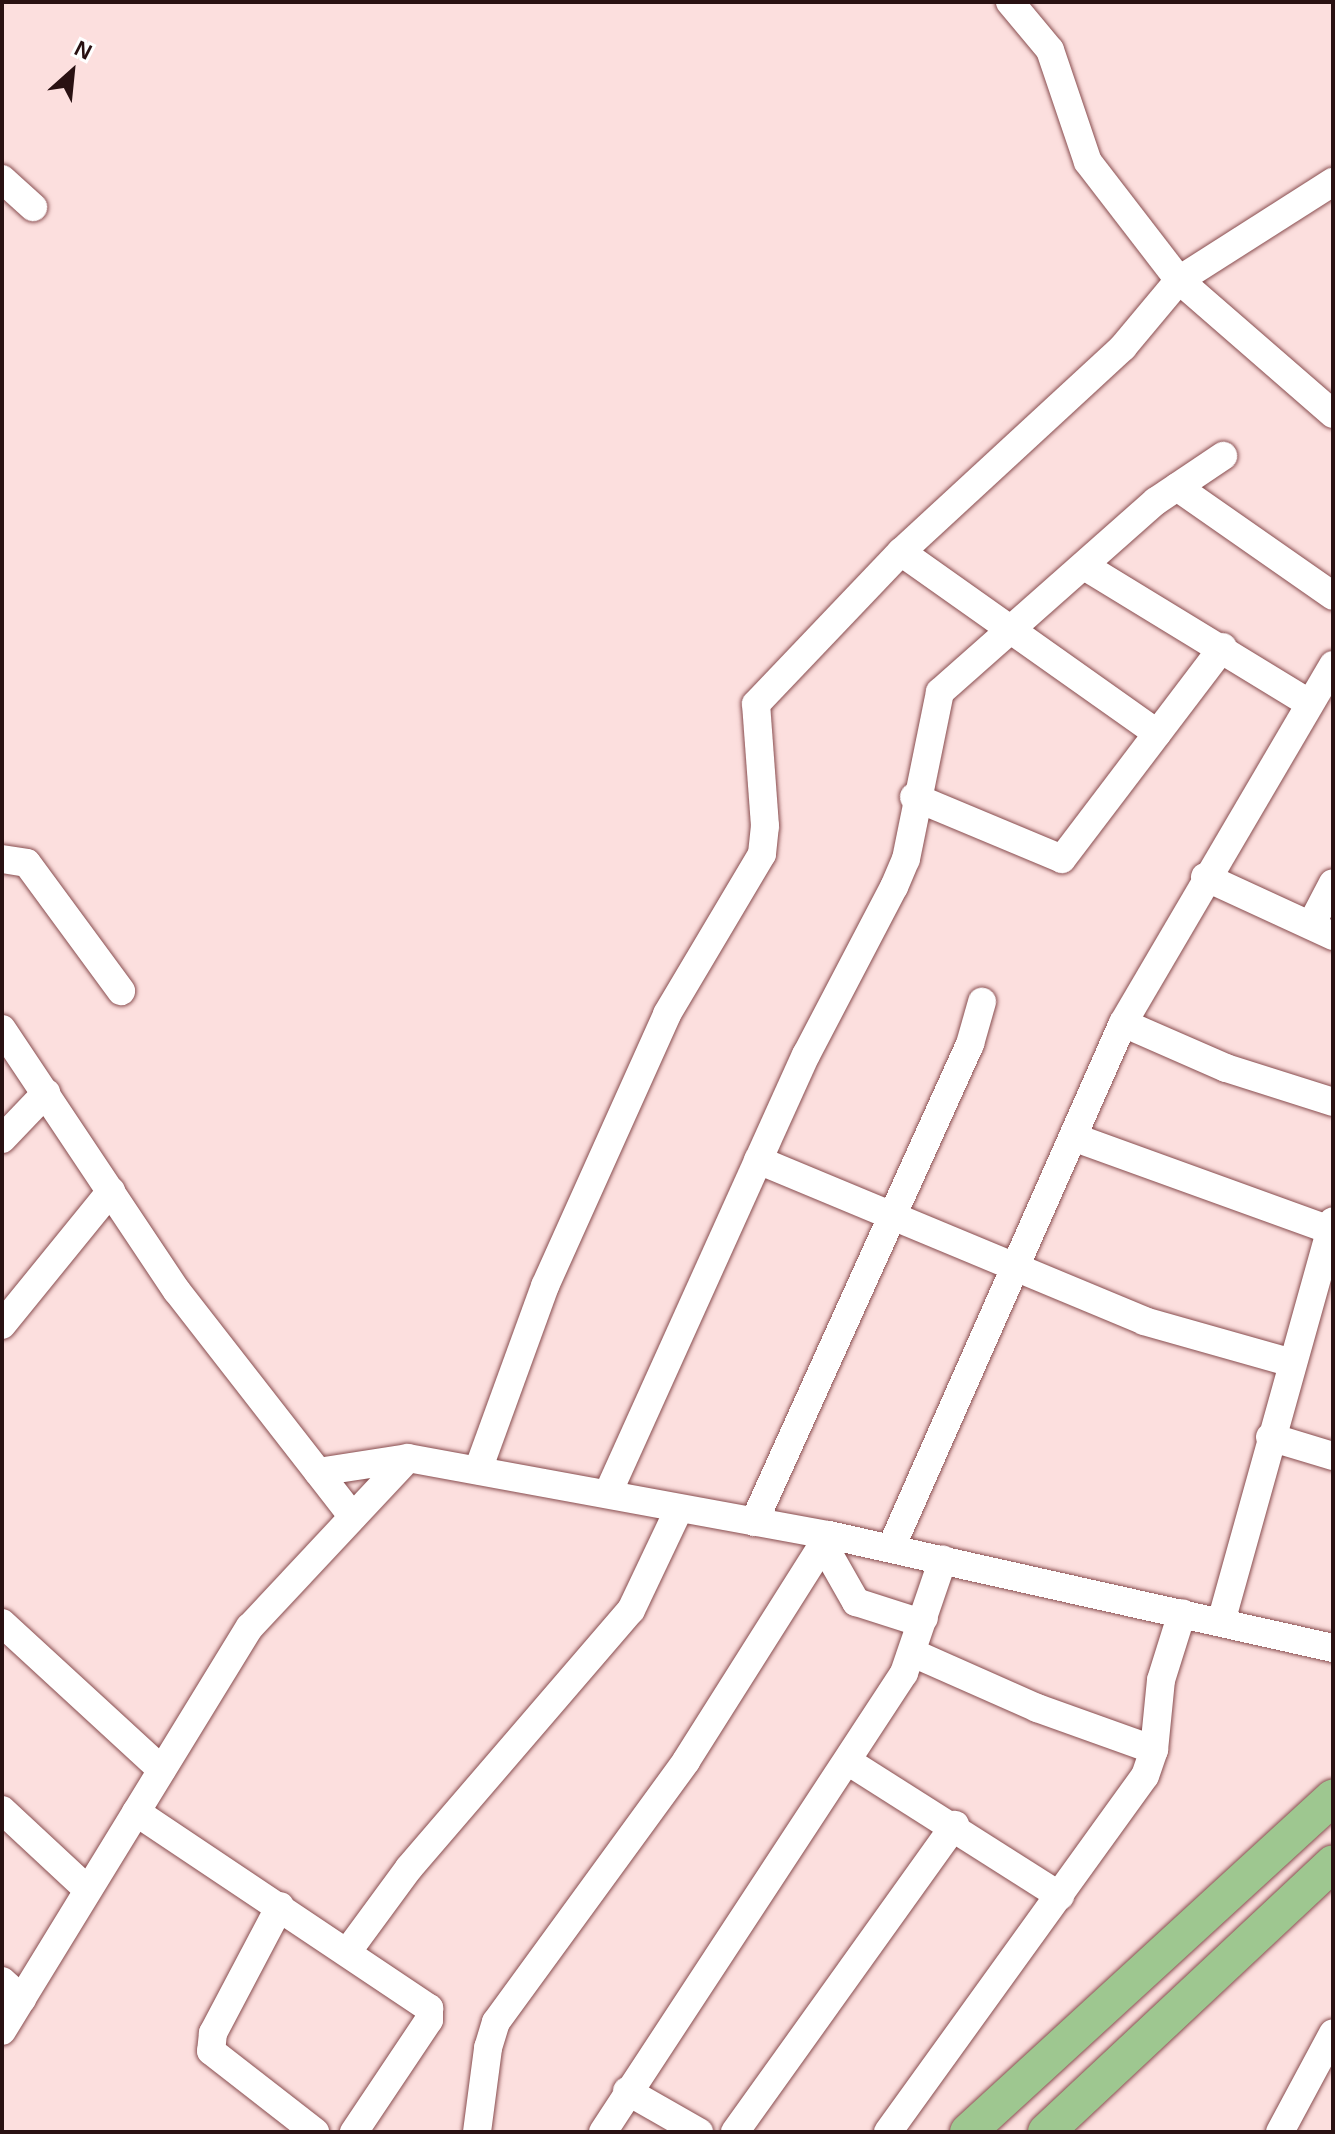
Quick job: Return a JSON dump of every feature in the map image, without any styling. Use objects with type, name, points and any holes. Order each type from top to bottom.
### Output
[{"type":"main road","points":[[968,2132],[1333,1798]]},
{"type":"main road","points":[[1046,2132],[1333,1863]]},
{"type":"street","points":[[1010,2],[1050,50],[1088,162],[1179,280],[1333,414]]},
{"type":"street","points":[[2,179],[33,207]]},
{"type":"street","points":[[478,1470],[545,1286],[667,1014],[762,854],[765,826],[756,704],[901,552],[1123,347],[1179,280],[1333,182]]},
{"type":"street","points":[[608,1493],[758,1160],[906,859],[914,797],[940,692],[1177,487],[1223,456]]},
{"type":"street","points":[[1177,487],[1333,596]]},
{"type":"street","points":[[901,552],[1157,733]]},
{"type":"street","points":[[1086,567],[1223,647],[1309,703]]},
{"type":"street","points":[[914,797],[1062,859],[1223,647]]},
{"type":"street","points":[[891,1548],[1123,1023],[1205,877],[1333,665]]},
{"type":"street","points":[[2,859],[27,863],[121,991]]},
{"type":"street","points":[[1205,877],[1322,930],[1333,883]]},
{"type":"street","points":[[754,1522],[970,1044],[982,1002]]},
{"type":"street","points":[[1123,1023],[1226,1068],[1333,1102]]},
{"type":"street","points":[[2,1029],[177,1291],[353,1517]]},
{"type":"street","points":[[2,1139],[46,1093]]},
{"type":"street","points":[[1073,1137],[1332,1226],[1322,1302],[1292,1363],[1221,1622]]},
{"type":"street","points":[[758,1160],[893,1213],[1144,1321],[1292,1363]]},
{"type":"street","points":[[2,1325],[111,1191]]},
{"type":"street","points":[[1270,1437],[1333,1456]]},
{"type":"street","points":[[2,2031],[12,1990],[88,1890],[250,1627],[408,1458]]},
{"type":"street","points":[[318,1472],[408,1458],[478,1470],[608,1493],[826,1539],[891,1548],[1333,1648]]},
{"type":"street","points":[[348,1951],[409,1868],[631,1610],[679,1509]]},
{"type":"street","points":[[826,1539],[856,1602],[912,1620],[924,1618]]},
{"type":"street","points":[[477,2132],[488,2048],[496,2022],[686,1761],[826,1539]]},
{"type":"street","points":[[603,2132],[627,2091],[849,1762],[913,1653],[943,1559]]},
{"type":"street","points":[[888,2132],[1145,1776],[1154,1750],[1161,1680],[1182,1613]]},
{"type":"street","points":[[2,1623],[162,1770]]},
{"type":"street","points":[[913,1653],[1059,1717],[1154,1750]]},
{"type":"street","points":[[849,1762],[955,1825],[1060,1896]]},
{"type":"street","points":[[2,1810],[88,1890]]},
{"type":"street","points":[[136,1812],[429,2008],[429,2020],[354,2132]]},
{"type":"street","points":[[735,2132],[955,1825]]},
{"type":"street","points":[[280,1906],[213,2033],[211,2051],[315,2132]]},
{"type":"street","points":[[1280,2132],[1333,2033]]},
{"type":"street","points":[[627,2091],[699,2132]]}]
